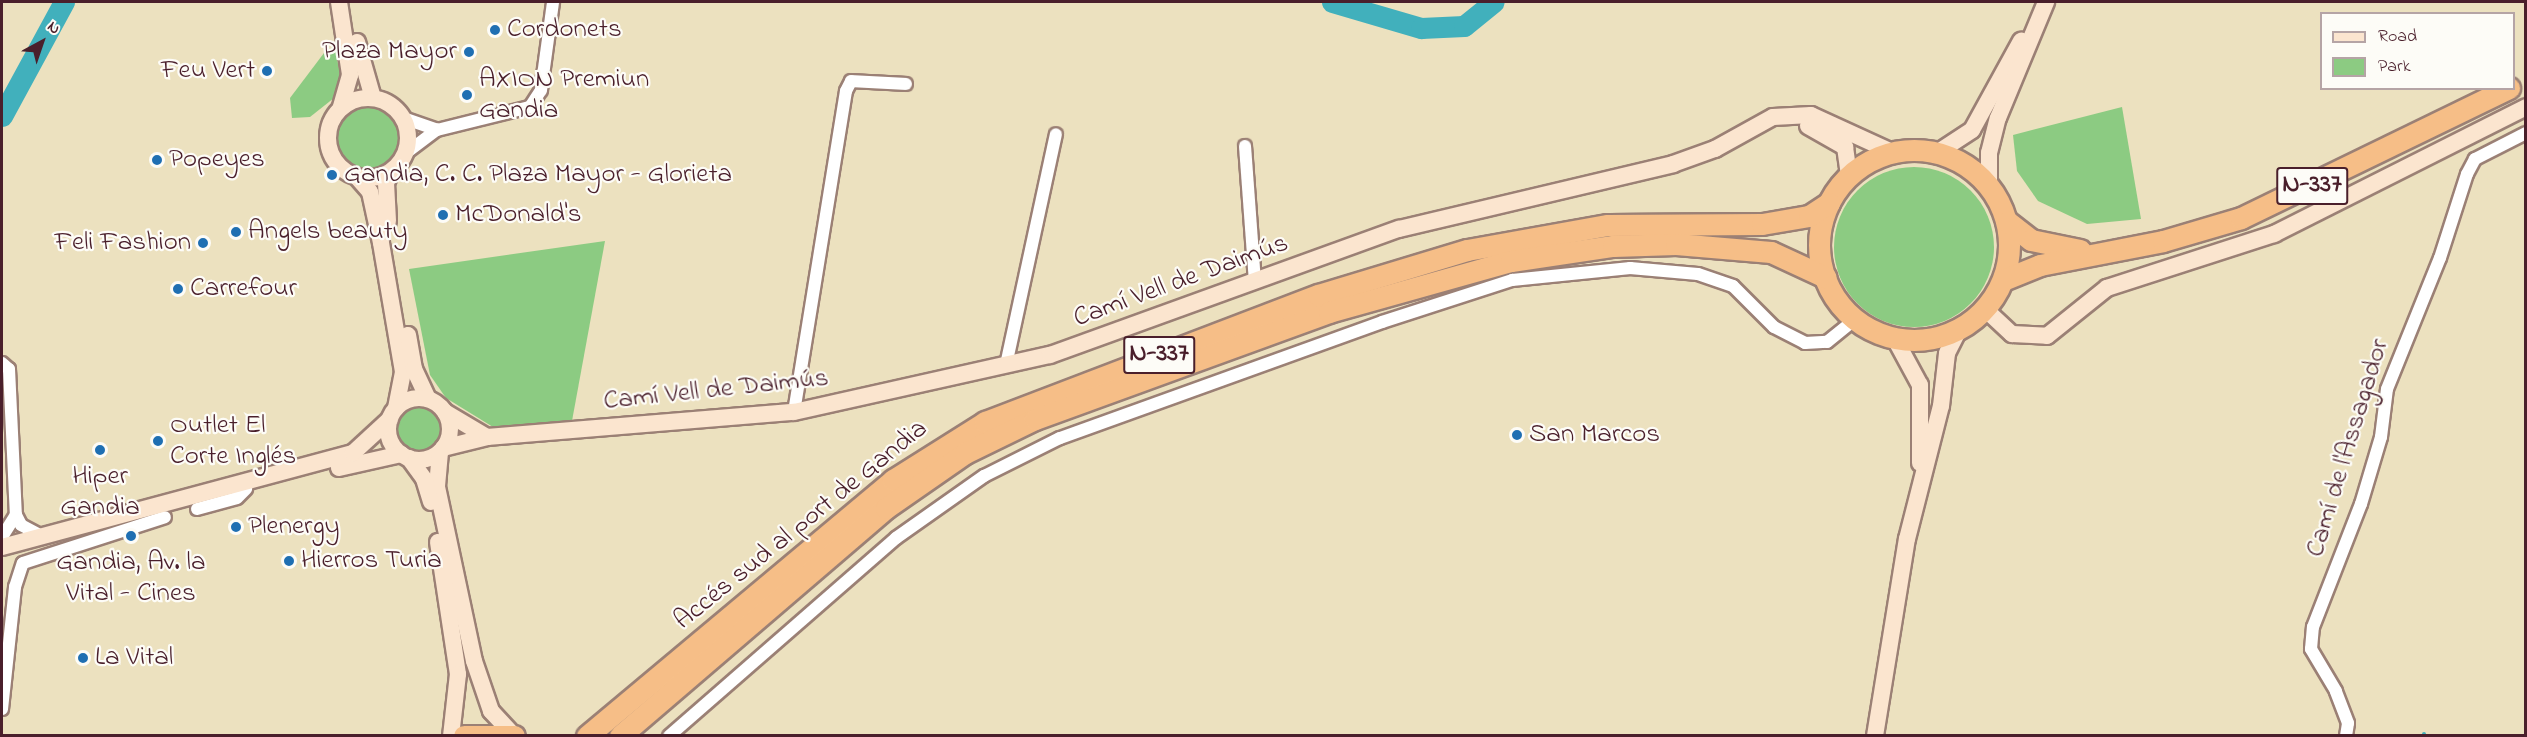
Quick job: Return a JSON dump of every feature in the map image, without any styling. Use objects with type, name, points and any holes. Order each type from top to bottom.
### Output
[{"type":"highway","name":"Accés sud al port de Gandia","points":[[2003,280],[2104,250],[2163,241],[2241,218],[2505,90]]},
{"type":"highway","name":"Accés sud al port de Gandia","points":[[587,735],[892,480],[995,417],[1318,294],[1467,250],[1608,225],[1762,224],[1809,216],[1829,203],[1849,175],[1892,152],[1937,153],[1972,171],[1989,188],[2008,222],[2042,244],[2104,250]]},
{"type":"highway","name":"Accés sud al port de Gandia","points":[[1829,203],[1819,253],[1825,277],[1855,319],[1895,339],[1918,341],[1960,327],[1985,309],[2003,280],[2008,222]]},
{"type":"highway","name":"Accés sud al port de Gandia","points":[[620,735],[912,488],[965,453],[1035,419],[1329,312],[1511,261],[1613,246],[1676,244],[1772,252],[1825,277]]},
{"type":"highway","points":[[464,735],[513,735]]},
{"type":"main road","points":[[339,2],[350,75],[340,109],[329,126],[329,151],[345,172],[357,177],[370,192],[380,234],[403,372],[393,414],[390,439],[429,490],[458,674],[451,735]]},
{"type":"main road","points":[[349,2],[361,71],[373,98],[403,118],[406,153],[391,172],[385,205],[414,369],[428,399],[487,437]]},
{"type":"main road","points":[[1937,153],[1972,130],[2046,2]]},
{"type":"main road","points":[[1989,188],[1992,140],[2036,21]]},
{"type":"main road","points":[[340,109],[373,98]]},
{"type":"main road","points":[[1985,309],[2012,334],[2047,336],[2106,288],[2219,256],[2274,234],[2526,107]]},
{"type":"main road","points":[[1756,127],[1773,117],[1811,115],[1892,152]]},
{"type":"main road","name":"Camí Vell de Daimús","points":[[442,450],[487,437],[794,412],[1006,365],[1462,210],[1673,164],[1756,127],[1793,124],[1837,138],[1845,147],[1849,175]]},
{"type":"main road","points":[[357,177],[391,172]]},
{"type":"main road","points":[[1875,735],[1918,490],[1941,406],[1947,353],[1960,327]]},
{"type":"main road","points":[[1895,339],[1920,385],[1918,490]]},
{"type":"main road","points":[[2,547],[353,453],[411,399],[428,399]]},
{"type":"main road","points":[[445,412],[450,430],[442,450],[437,487],[474,661],[491,711],[513,735]]},
{"type":"main road","points":[[2,558],[246,489],[405,456],[426,459],[442,450]]},
{"type":"street","points":[[406,153],[437,130],[530,107],[541,90],[553,2]]},
{"type":"street","points":[[794,412],[846,91],[851,81],[906,84]]},
{"type":"street","points":[[403,118],[437,130]]},
{"type":"street","name":"Camí de l'Assagador","points":[[2346,735],[2348,723],[2340,701],[2312,649],[2313,627],[2361,504],[2381,437],[2387,389],[2440,258],[2467,174],[2475,159],[2526,133]]},
{"type":"street","points":[[1006,365],[1056,134]]},
{"type":"street","points":[[1245,146],[1255,282]]},
{"type":"street","points":[[669,735],[896,538],[984,476],[1060,438],[1392,318],[1518,278],[1630,268],[1698,274],[1733,286],[1774,327],[1804,343],[1827,342],[1855,319]]},
{"type":"street","points":[[2,363],[9,369],[16,515],[21,525],[42,536]]},
{"type":"street","points":[[197,509],[237,498],[246,489]]},
{"type":"street","points":[[2,537],[16,515]]},
{"type":"street","points":[[2,709],[15,587],[27,559],[165,517]]},
{"type":"green space","points":[[335,48],[340,74],[334,98],[310,117],[292,118],[290,98],[327,49]]},
{"type":"green space","points":[[368,106],[386,112],[394,120],[400,138],[394,156],[386,164],[368,170],[350,164],[342,156],[336,138],[342,120],[350,112]]},
{"type":"green space","points":[[2122,107],[2141,219],[2087,224],[2038,201],[2017,171],[2013,135]]},
{"type":"green space","points":[[1914,167],[1930,168],[1945,173],[1959,180],[1971,190],[1981,202],[1988,216],[1993,231],[1993,263],[1988,278],[1981,292],[1971,304],[1959,314],[1945,321],[1930,326],[1914,327],[1898,326],[1883,321],[1869,314],[1857,304],[1847,292],[1840,278],[1835,263],[1834,247],[1835,231],[1840,216],[1847,202],[1857,190],[1869,180],[1883,173],[1898,168]]},
{"type":"green space","points":[[605,241],[572,421],[493,427],[446,398],[430,375],[409,269]]},
{"type":"green space","points":[[420,406],[437,413],[444,430],[437,447],[420,454],[403,447],[396,430],[403,413]]},
{"type":"waterway","points":[[2,116],[64,2]]},
{"type":"waterway","points":[[1332,2],[1421,28],[1464,26],[1494,2]]},
{"type":"place","name":"Cordonets","points":[[495,30]]},
{"type":"place","name":"Plaza Mayor","points":[[469,52]]},
{"type":"place","name":"Feu Vert","points":[[267,71]]},
{"type":"place","name":"AXION Premiun Gandia","points":[[467,95]]},
{"type":"place","name":"Popeyes","points":[[157,160]]},
{"type":"place","name":"Gandia, C. C. Plaza Mayor - Glorieta","points":[[332,175]]},
{"type":"place","name":"McDonald's","points":[[443,215]]},
{"type":"place","name":"Angels beauty","points":[[236,232]]},
{"type":"place","name":"Feli Fashion","points":[[203,243]]},
{"type":"place","name":"Carrefour","points":[[178,289]]},
{"type":"place","name":"San Marcos","points":[[1517,435]]},
{"type":"place","name":"Outlet El Corte Inglés","points":[[158,441]]},
{"type":"place","name":"Hiper Gandia","points":[[100,450]]},
{"type":"place","name":"Plenergy","points":[[236,527]]},
{"type":"place","name":"Gandia, Av. la Vital - Cines","points":[[131,536]]},
{"type":"place","name":"Hierros Turia","points":[[289,561]]},
{"type":"place","name":"La Vital","points":[[83,658]]}]
